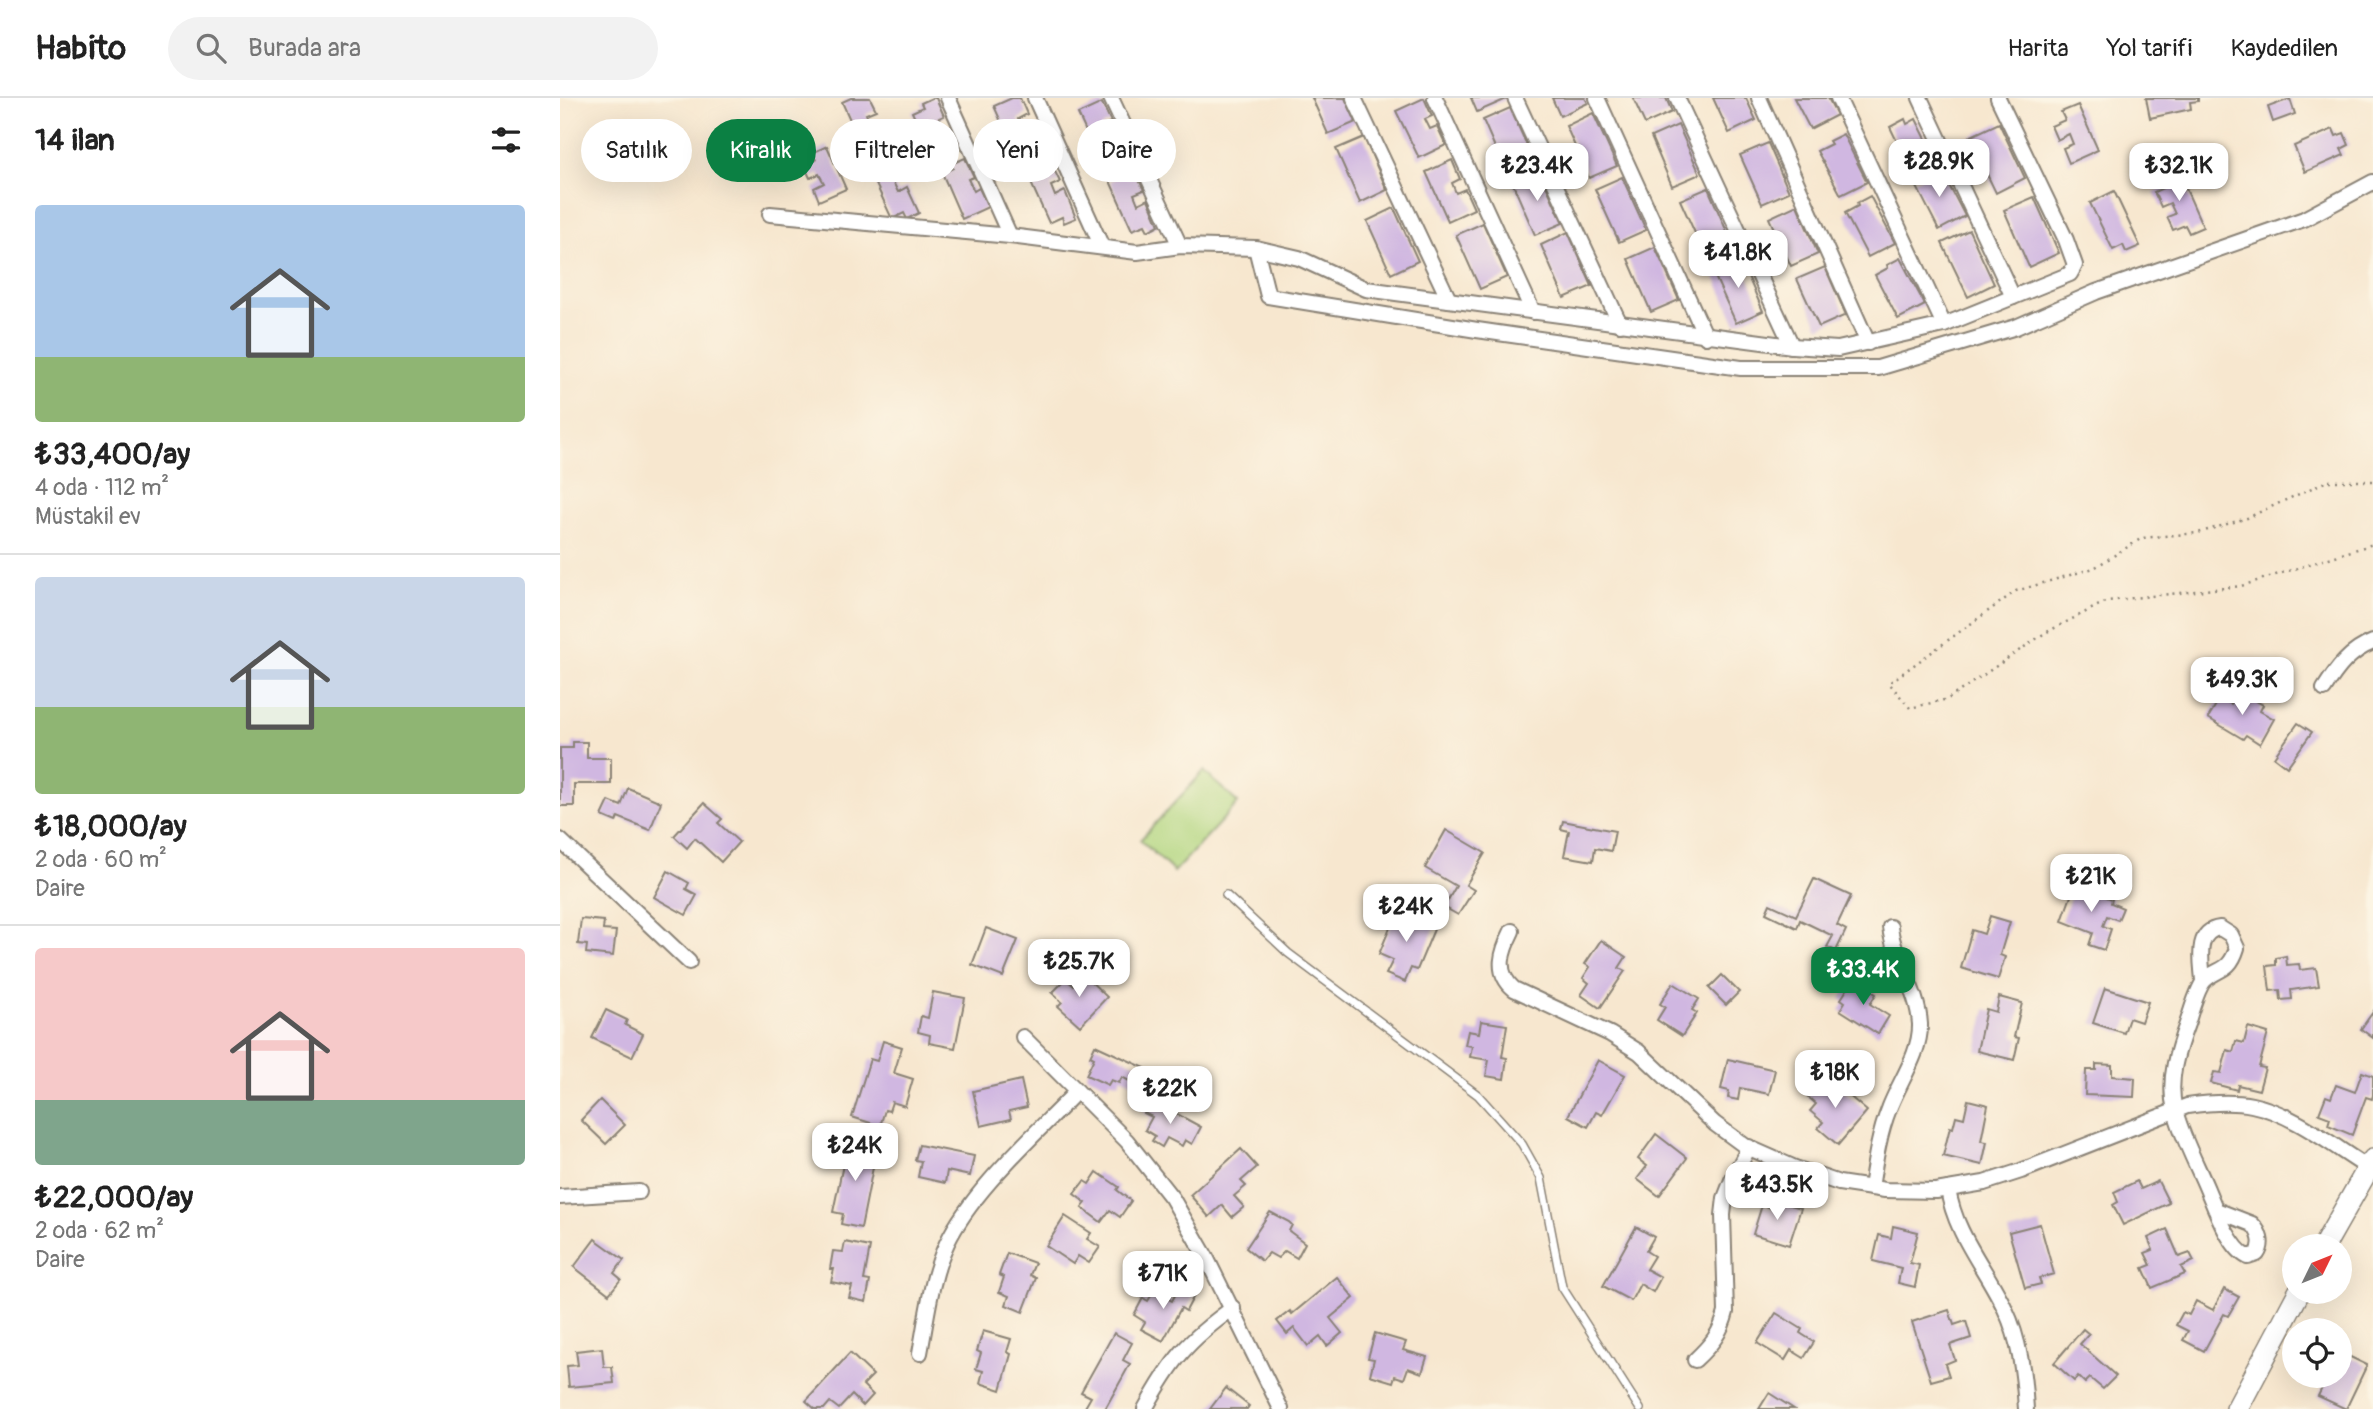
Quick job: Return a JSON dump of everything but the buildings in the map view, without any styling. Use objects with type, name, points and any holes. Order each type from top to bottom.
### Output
[{"type":"street","points":[[948,98],[1010,236]]},
{"type":"street","points":[[1035,98],[1102,247]]},
{"type":"street","points":[[1111,98],[1180,246]]},
{"type":"street","points":[[1354,98],[1449,300]]},
{"type":"street","points":[[1435,98],[1533,312]]},
{"type":"street","points":[[1515,98],[1620,324]]},
{"type":"street","points":[[1597,98],[1706,337]]},
{"type":"street","points":[[1677,98],[1791,346]]},
{"type":"street","points":[[1759,98],[1868,342]]},
{"type":"street","points":[[1839,98],[1944,325]]},
{"type":"street","points":[[1920,98],[2013,297]]},
{"type":"street","points":[[770,214],[1010,236],[1137,252],[1180,246],[1256,248],[1299,258],[1366,289],[1706,337],[1838,349],[1944,325],[2070,274],[2075,265],[2066,240],[1998,98]]},
{"type":"street","points":[[1256,248],[1268,296],[1477,330],[1741,368],[1878,368],[2016,327],[2096,292],[2304,219],[2373,182]]},
{"type":"street","points":[[2324,689],[2346,658],[2362,646],[2373,642]]},
{"type":"street","points":[[560,840],[689,962]]},
{"type":"street","points":[[1871,1188],[1888,1111],[1917,1044],[1920,1024],[1910,986],[1894,951],[1890,927]]},
{"type":"street","points":[[1512,931],[1501,962],[1502,973],[1514,989],[1610,1034],[1639,1052],[1716,1124],[1749,1147],[1795,1168],[1839,1183],[1871,1188],[1936,1191],[1984,1183],[2021,1171],[2186,1106],[2211,1102],[2252,1105],[2283,1115],[2370,1163],[2331,1234]]},
{"type":"street","points":[[2203,981],[2175,1063],[2173,1094],[2175,1110],[2216,1210]]},
{"type":"street","points":[[1023,1037],[1127,1141],[1172,1198],[1233,1308],[1281,1409]]},
{"type":"street","points":[[920,1353],[933,1280],[947,1243],[964,1213],[984,1188],[1077,1091]]},
{"type":"street","points":[[1695,1360],[1710,1346],[1723,1324],[1726,1311],[1724,1206],[1732,1180],[1749,1147]]},
{"type":"street","points":[[560,1187],[560,1197],[639,1192]]},
{"type":"street","points":[[1948,1189],[1951,1210],[1962,1234],[2007,1312],[2022,1362],[2026,1409]]},
{"type":"street","points":[[2236,1409],[2293,1304]]},
{"type":"street","points":[[1145,1409],[1180,1353],[1199,1333],[1233,1308]]},
{"type":"lane","points":[[1226,895],[1289,953],[1478,1095],[1521,1144],[1541,1178],[1562,1287],[1640,1409]]},
{"type":"path","points":[[2373,481],[2327,481],[2247,519],[2198,533],[2142,538],[2094,568],[2016,591],[1889,684],[1910,708],[1948,699],[2045,632],[2106,601],[2241,586],[2373,544]]},
{"type":"green space","points":[[1204,771],[1238,803],[1174,872],[1140,840]]}]
